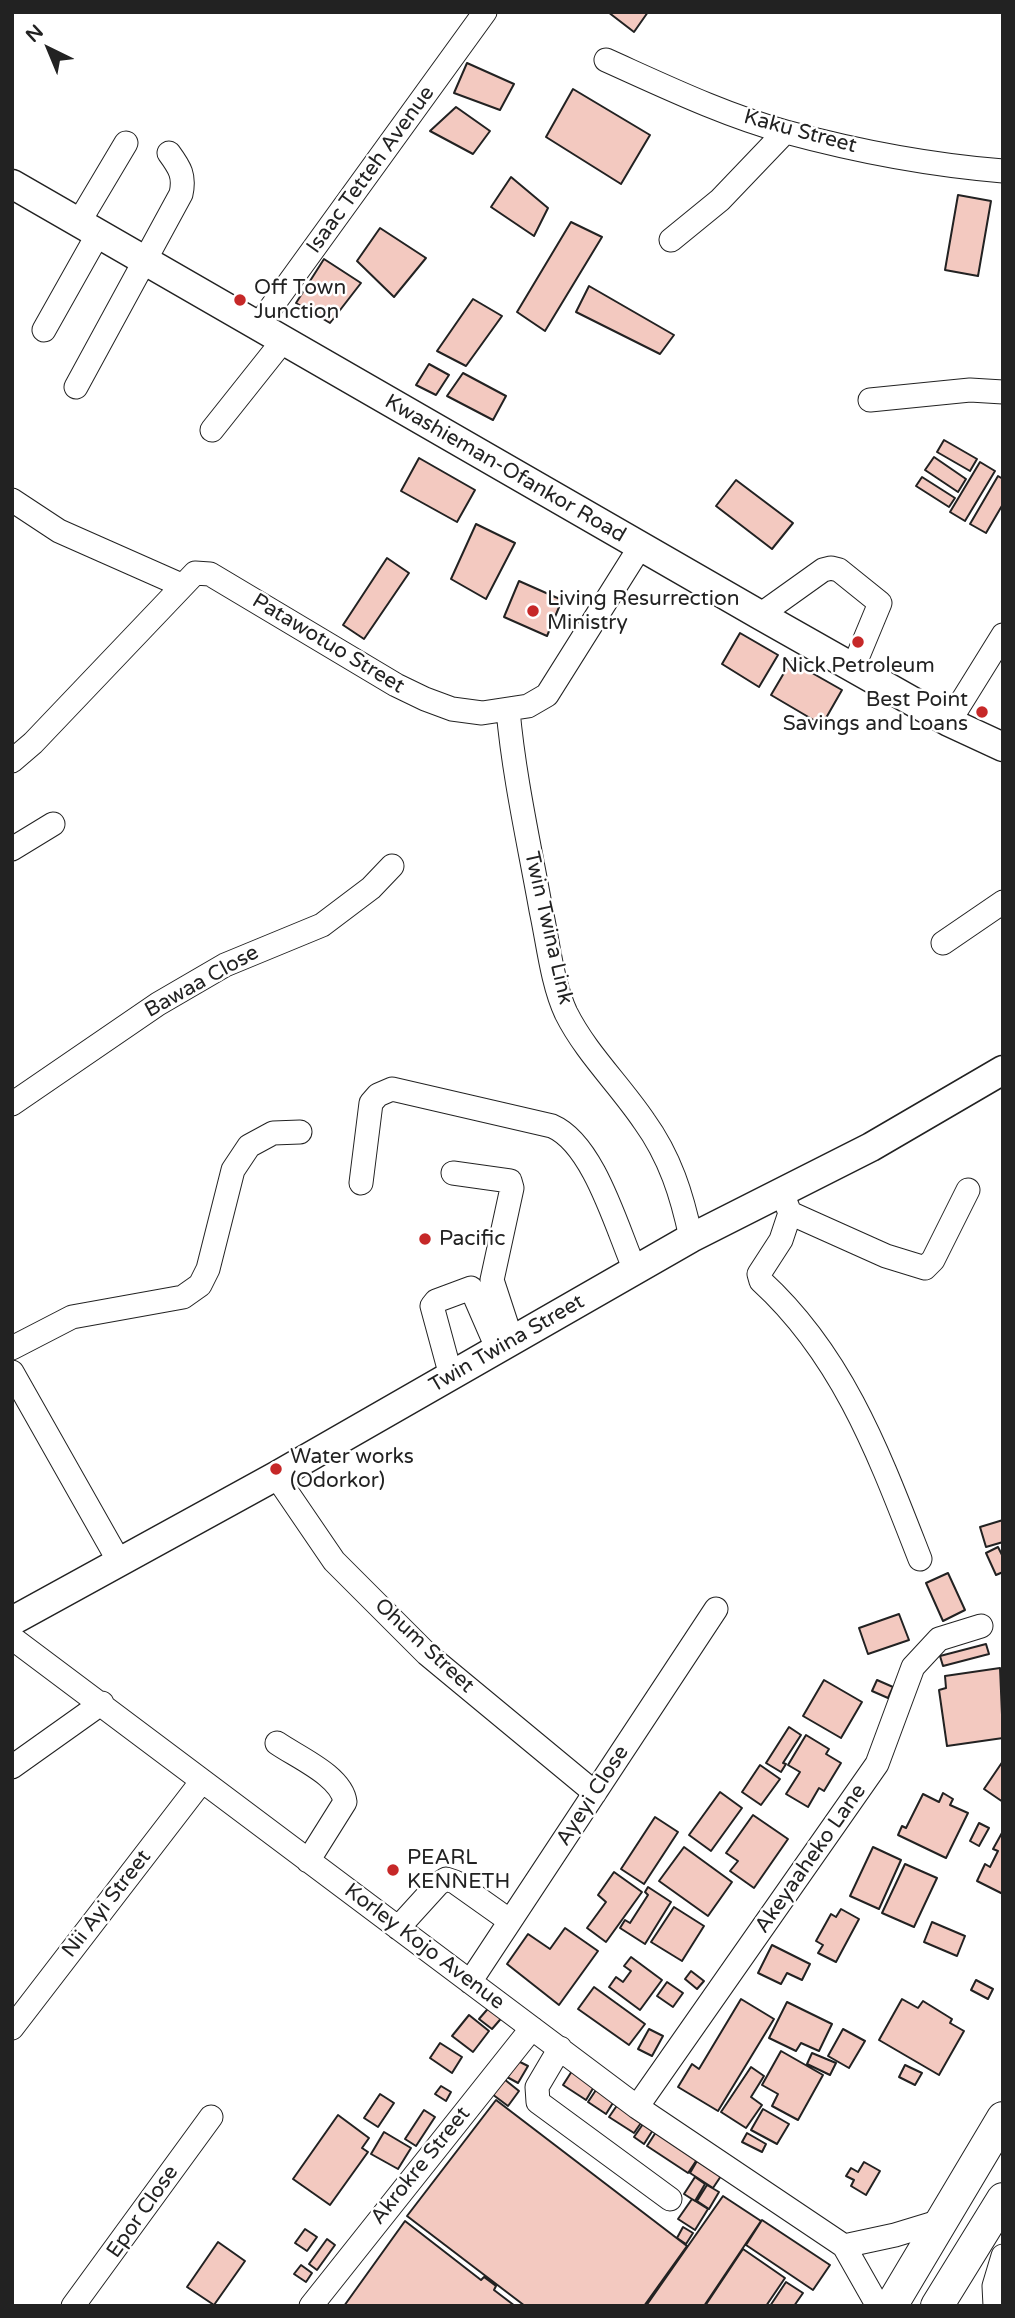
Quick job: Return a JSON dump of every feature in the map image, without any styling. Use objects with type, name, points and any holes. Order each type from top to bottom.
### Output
[{"type":"highway","points":[[891,2306],[1003,2118]]},
{"type":"highway","points":[[937,2306],[1003,2199]]},
{"type":"main road","name":"Kwashieman-Ofankor Road","points":[[12,184],[640,547],[949,722],[1003,747]]},
{"type":"main road","name":"Twin Twina Street","points":[[12,1621],[276,1476],[691,1238],[786,1203],[882,1141],[1003,1070]]},
{"type":"street","name":"Isaac Tetteh Avenue","points":[[257,327],[485,12]]},
{"type":"street","name":"Kaku Street","points":[[606,60],[678,92],[785,132],[860,149],[1003,171]]},
{"type":"street","points":[[671,240],[720,200],[785,132]]},
{"type":"street","points":[[44,330],[126,143]]},
{"type":"street","points":[[76,387],[147,262],[181,194],[184,181],[181,170],[169,153]]},
{"type":"street","points":[[212,430],[282,342]]},
{"type":"street","points":[[870,400],[970,390],[1003,392]]},
{"type":"street","points":[[12,500],[59,531],[181,585]]},
{"type":"street","name":"Patawotuo Street","points":[[12,761],[33,743],[195,573],[210,573],[396,685],[452,709],[482,713],[528,706],[547,695],[640,547]]},
{"type":"street","points":[[760,615],[823,570],[839,570],[880,603],[853,668]]},
{"type":"street","points":[[949,722],[1003,635]]},
{"type":"street","name":"Twin Twina Link","points":[[508,710],[512,758],[549,949],[564,1009],[581,1041],[645,1121],[664,1152],[681,1192],[691,1238]]},
{"type":"street","points":[[12,849],[53,824]]},
{"type":"street","name":"Bawaa Close","points":[[12,1104],[158,1004],[225,965],[322,925],[371,888],[392,866]]},
{"type":"street","points":[[943,943],[1003,902]]},
{"type":"street","points":[[361,1183],[371,1103],[378,1095],[392,1089],[552,1126],[566,1132],[587,1158],[635,1270]]},
{"type":"street","points":[[12,1348],[72,1317],[183,1297],[200,1285],[208,1269],[233,1170],[249,1146],[273,1133],[300,1132]]},
{"type":"street","points":[[453,1173],[510,1181],[512,1188],[492,1280],[505,1345]]},
{"type":"street","points":[[920,1559],[884,1467],[841,1377],[805,1328],[761,1281],[759,1274],[781,1240],[786,1203],[876,1252],[925,1268],[933,1259],[968,1190]]},
{"type":"street","points":[[451,1376],[432,1306],[436,1301],[471,1288],[505,1345]]},
{"type":"street","points":[[12,1372],[120,1563]]},
{"type":"street","name":"Ohum Street","points":[[276,1476],[334,1561],[427,1654],[596,1793]]},
{"type":"street","name":"Ayeyi Close","points":[[470,1982],[716,1609]]},
{"type":"street","name":"Akeyaaheko Lane","points":[[637,2107],[877,1764],[913,1667],[939,1639],[981,1626]]},
{"type":"street","name":"Korley Kojo Avenue","points":[[12,1638],[637,2107],[844,2246],[878,2306]]},
{"type":"street","points":[[12,1767],[102,1703]]},
{"type":"street","points":[[276,1743],[332,1780],[344,1795],[345,1802],[308,1861]]},
{"type":"street","name":"Nii Ayi Street","points":[[12,2028],[202,1781]]},
{"type":"street","points":[[398,1928],[438,1884],[446,1880],[455,1882],[510,1921]]},
{"type":"street","name":"Akrokre Street","points":[[311,2306],[532,2028]]},
{"type":"street","points":[[560,2048],[537,2087],[538,2102],[670,2199]]},
{"type":"street","name":"Epor Close","points":[[73,2306],[211,2117]]},
{"type":"street","points":[[844,2246],[941,2221]]},
{"type":"street","points":[[995,2306],[994,2286],[1003,2256]]},
{"type":"building","points":[[608,12],[648,12],[634,32]]},
{"type":"building","points":[[467,63],[514,84],[500,110],[454,93]]},
{"type":"building","points":[[573,89],[650,135],[621,184],[546,137]]},
{"type":"building","points":[[456,107],[490,131],[473,154],[430,131]]},
{"type":"building","points":[[511,177],[548,208],[534,236],[491,207]]},
{"type":"building","points":[[958,195],[991,201],[978,276],[945,270]]},
{"type":"building","points":[[571,222],[602,237],[545,331],[517,312]]},
{"type":"building","points":[[380,228],[426,258],[394,297],[357,261]]},
{"type":"building","points":[[324,259],[361,283],[330,323],[296,303]]},
{"type":"building","points":[[589,286],[674,335],[660,354],[576,312]]},
{"type":"building","points":[[473,299],[502,316],[466,366],[437,351]]},
{"type":"building","points":[[429,364],[449,375],[436,395],[416,385]]},
{"type":"building","points":[[463,373],[506,396],[493,420],[447,396]]},
{"type":"building","points":[[944,440],[977,459],[970,471],[937,452]]},
{"type":"building","points":[[934,457],[966,479],[958,492],[925,470]]},
{"type":"building","points":[[419,458],[475,490],[457,522],[401,491]]},
{"type":"building","points":[[980,462],[995,471],[965,521],[950,512]]},
{"type":"building","points":[[998,476],[1003,479],[1003,504],[986,533],[970,524]]},
{"type":"building","points":[[922,477],[955,498],[949,507],[916,486]]},
{"type":"building","points":[[736,480],[793,523],[772,549],[716,506]]},
{"type":"building","points":[[476,524],[515,543],[486,599],[451,579]]},
{"type":"building","points":[[387,558],[409,573],[364,639],[343,625]]},
{"type":"building","points":[[519,581],[562,600],[547,636],[504,617]]},
{"type":"building","points":[[740,633],[778,655],[759,687],[722,664]]},
{"type":"building","points":[[791,661],[842,690],[822,725],[771,695]]},
{"type":"building","points":[[1003,1520],[1003,1542],[986,1547],[980,1527]]},
{"type":"building","points":[[998,1547],[1003,1557],[1003,1572],[996,1575],[986,1553]]},
{"type":"building","points":[[948,1573],[965,1610],[943,1621],[926,1583]]},
{"type":"building","points":[[899,1614],[909,1640],[868,1654],[859,1628]]},
{"type":"building","points":[[986,1644],[989,1654],[943,1666],[940,1656]]},
{"type":"building","points":[[1000,1668],[1003,1738],[947,1746],[939,1690],[946,1688],[945,1676]]},
{"type":"building","points":[[824,1680],[862,1702],[841,1738],[803,1716]]},
{"type":"building","points":[[877,1680],[893,1687],[888,1698],[872,1691]]},
{"type":"building","points":[[789,1727],[801,1735],[783,1763],[786,1764],[781,1772],[766,1763]]},
{"type":"building","points":[[806,1735],[829,1749],[826,1754],[841,1763],[824,1791],[819,1788],[808,1807],[786,1794],[800,1772],[788,1765]]},
{"type":"building","points":[[1003,1761],[1003,1802],[984,1789]]},
{"type":"building","points":[[760,1765],[780,1779],[761,1805],[742,1792]]},
{"type":"building","points":[[720,1792],[742,1808],[711,1851],[689,1835]]},
{"type":"building","points":[[943,1793],[953,1799],[950,1805],[968,1813],[946,1858],[898,1835],[902,1826],[906,1828],[923,1794],[939,1802]]},
{"type":"building","points":[[753,1815],[788,1839],[754,1888],[730,1871],[738,1861],[726,1853]]},
{"type":"building","points":[[655,1817],[678,1832],[644,1884],[621,1869]]},
{"type":"building","points":[[979,1823],[989,1828],[979,1846],[970,1841]]},
{"type":"building","points":[[1003,1831],[1003,1894],[977,1881],[985,1864],[990,1867],[998,1851],[993,1849]]},
{"type":"building","points":[[684,1847],[732,1882],[708,1916],[659,1881]]},
{"type":"building","points":[[873,1847],[901,1860],[879,1909],[850,1896]]},
{"type":"building","points":[[905,1864],[937,1878],[914,1927],[882,1913]]},
{"type":"building","points":[[614,1872],[642,1892],[606,1942],[587,1928],[606,1902],[598,1895]]},
{"type":"building","points":[[648,1887],[671,1902],[645,1944],[620,1928],[625,1920],[630,1923],[648,1895],[645,1892]]},
{"type":"building","points":[[674,1907],[704,1926],[682,1961],[651,1942]]},
{"type":"building","points":[[841,1909],[859,1919],[836,1962],[818,1953],[823,1945],[816,1941],[831,1914],[836,1917]]},
{"type":"building","points":[[932,1922],[965,1936],[957,1956],[924,1942]]},
{"type":"building","points":[[565,1928],[598,1951],[559,2005],[507,1964],[528,1934],[550,1949]]},
{"type":"building","points":[[772,1945],[810,1964],[802,1980],[787,1973],[781,1984],[758,1973]]},
{"type":"building","points":[[631,1957],[662,1980],[640,2010],[609,1987],[616,1977],[623,1982],[631,1971],[624,1966]]},
{"type":"building","points":[[691,1971],[704,1981],[697,1989],[685,1979]]},
{"type":"building","points":[[976,1980],[993,1989],[988,1999],[971,1990]]},
{"type":"building","points":[[667,1982],[683,1993],[673,2007],[657,1996]]},
{"type":"building","points":[[594,1987],[645,2024],[629,2045],[578,2009]]},
{"type":"building","points":[[741,1999],[774,2019],[718,2111],[678,2087],[692,2064],[699,2069]]},
{"type":"building","points":[[902,1999],[918,2008],[923,2001],[952,2019],[950,2023],[964,2031],[939,2075],[879,2040]]},
{"type":"building","points":[[787,2002],[832,2024],[819,2051],[801,2043],[796,2051],[769,2038]]},
{"type":"building","points":[[492,2004],[505,2014],[492,2029],[479,2019]]},
{"type":"building","points":[[469,2015],[489,2031],[473,2052],[452,2036]]},
{"type":"building","points":[[649,2029],[663,2036],[652,2056],[638,2049]]},
{"type":"building","points":[[843,2029],[865,2041],[849,2068],[828,2056]]},
{"type":"building","points":[[440,2043],[462,2057],[452,2073],[430,2058]]},
{"type":"building","points":[[781,2051],[823,2075],[798,2120],[772,2106],[778,2094],[762,2085]]},
{"type":"building","points":[[812,2053],[836,2063],[830,2075],[807,2064]]},
{"type":"building","points":[[516,2060],[528,2066],[518,2083],[507,2077]]},
{"type":"building","points":[[905,2065],[922,2073],[915,2085],[899,2077]]},
{"type":"building","points":[[751,2067],[764,2076],[751,2097],[762,2105],[746,2128],[721,2112]]},
{"type":"building","points":[[572,2071],[595,2085],[586,2100],[563,2085]]},
{"type":"building","points":[[504,2079],[519,2091],[508,2106],[492,2094]]},
{"type":"building","points":[[441,2086],[451,2092],[446,2101],[435,2094]]},
{"type":"building","points":[[598,2087],[616,2098],[606,2114],[588,2102]]},
{"type":"building","points":[[380,2094],[394,2103],[378,2127],[364,2118]]},
{"type":"building","points":[[496,2100],[687,2246],[644,2306],[525,2306],[407,2216]]},
{"type":"building","points":[[618,2104],[643,2120],[634,2133],[609,2117]]},
{"type":"building","points":[[763,2109],[789,2124],[777,2144],[751,2130]]},
{"type":"building","points":[[424,2110],[435,2117],[416,2146],[405,2139]]},
{"type":"building","points":[[338,2115],[369,2138],[362,2148],[368,2152],[330,2205],[293,2179]]},
{"type":"building","points":[[643,2124],[653,2130],[644,2144],[634,2137]]},
{"type":"building","points":[[384,2132],[411,2148],[398,2169],[371,2154]]},
{"type":"building","points":[[656,2132],[698,2158],[688,2173],[647,2146]]},
{"type":"building","points":[[747,2133],[766,2144],[762,2152],[742,2142]]},
{"type":"building","points":[[697,2161],[721,2176],[713,2188],[690,2173]]},
{"type":"building","points":[[864,2162],[880,2171],[866,2195],[851,2186],[854,2180],[846,2176],[851,2168],[858,2172]]},
{"type":"building","points":[[695,2177],[705,2184],[695,2201],[684,2194]]},
{"type":"building","points":[[707,2185],[719,2192],[709,2209],[697,2201]]},
{"type":"building","points":[[723,2196],[761,2221],[704,2306],[646,2306]]},
{"type":"building","points":[[692,2199],[708,2209],[695,2230],[678,2219]]},
{"type":"building","points":[[762,2220],[830,2265],[813,2290],[746,2245]]},
{"type":"building","points":[[405,2221],[481,2280],[484,2277],[496,2286],[494,2290],[515,2306],[344,2306]]},
{"type":"building","points":[[683,2227],[693,2233],[686,2244],[677,2238]]},
{"type":"building","points":[[305,2229],[317,2237],[307,2251],[295,2243]]},
{"type":"building","points":[[327,2239],[335,2245],[317,2270],[309,2264]]},
{"type":"building","points":[[218,2242],[245,2261],[214,2305],[187,2287]]},
{"type":"building","points":[[743,2249],[785,2278],[766,2306],[705,2306]]},
{"type":"building","points":[[301,2265],[312,2273],[306,2282],[294,2274]]},
{"type":"building","points":[[786,2282],[803,2293],[794,2306],[770,2306]]},
{"type":"place","name":"Off Town Junction","points":[[240,300]]},
{"type":"place","name":"Living Resurrection Ministry","points":[[533,611]]},
{"type":"place","name":"Nick Petroleum","points":[[858,642]]},
{"type":"place","name":"Best Point Savings and Loans","points":[[982,712]]},
{"type":"place","name":"Pacific","points":[[425,1239]]},
{"type":"place","name":"Water works (Odorkor)","points":[[276,1469]]},
{"type":"place","name":"PEARL KENNETH","points":[[393,1870]]}]
